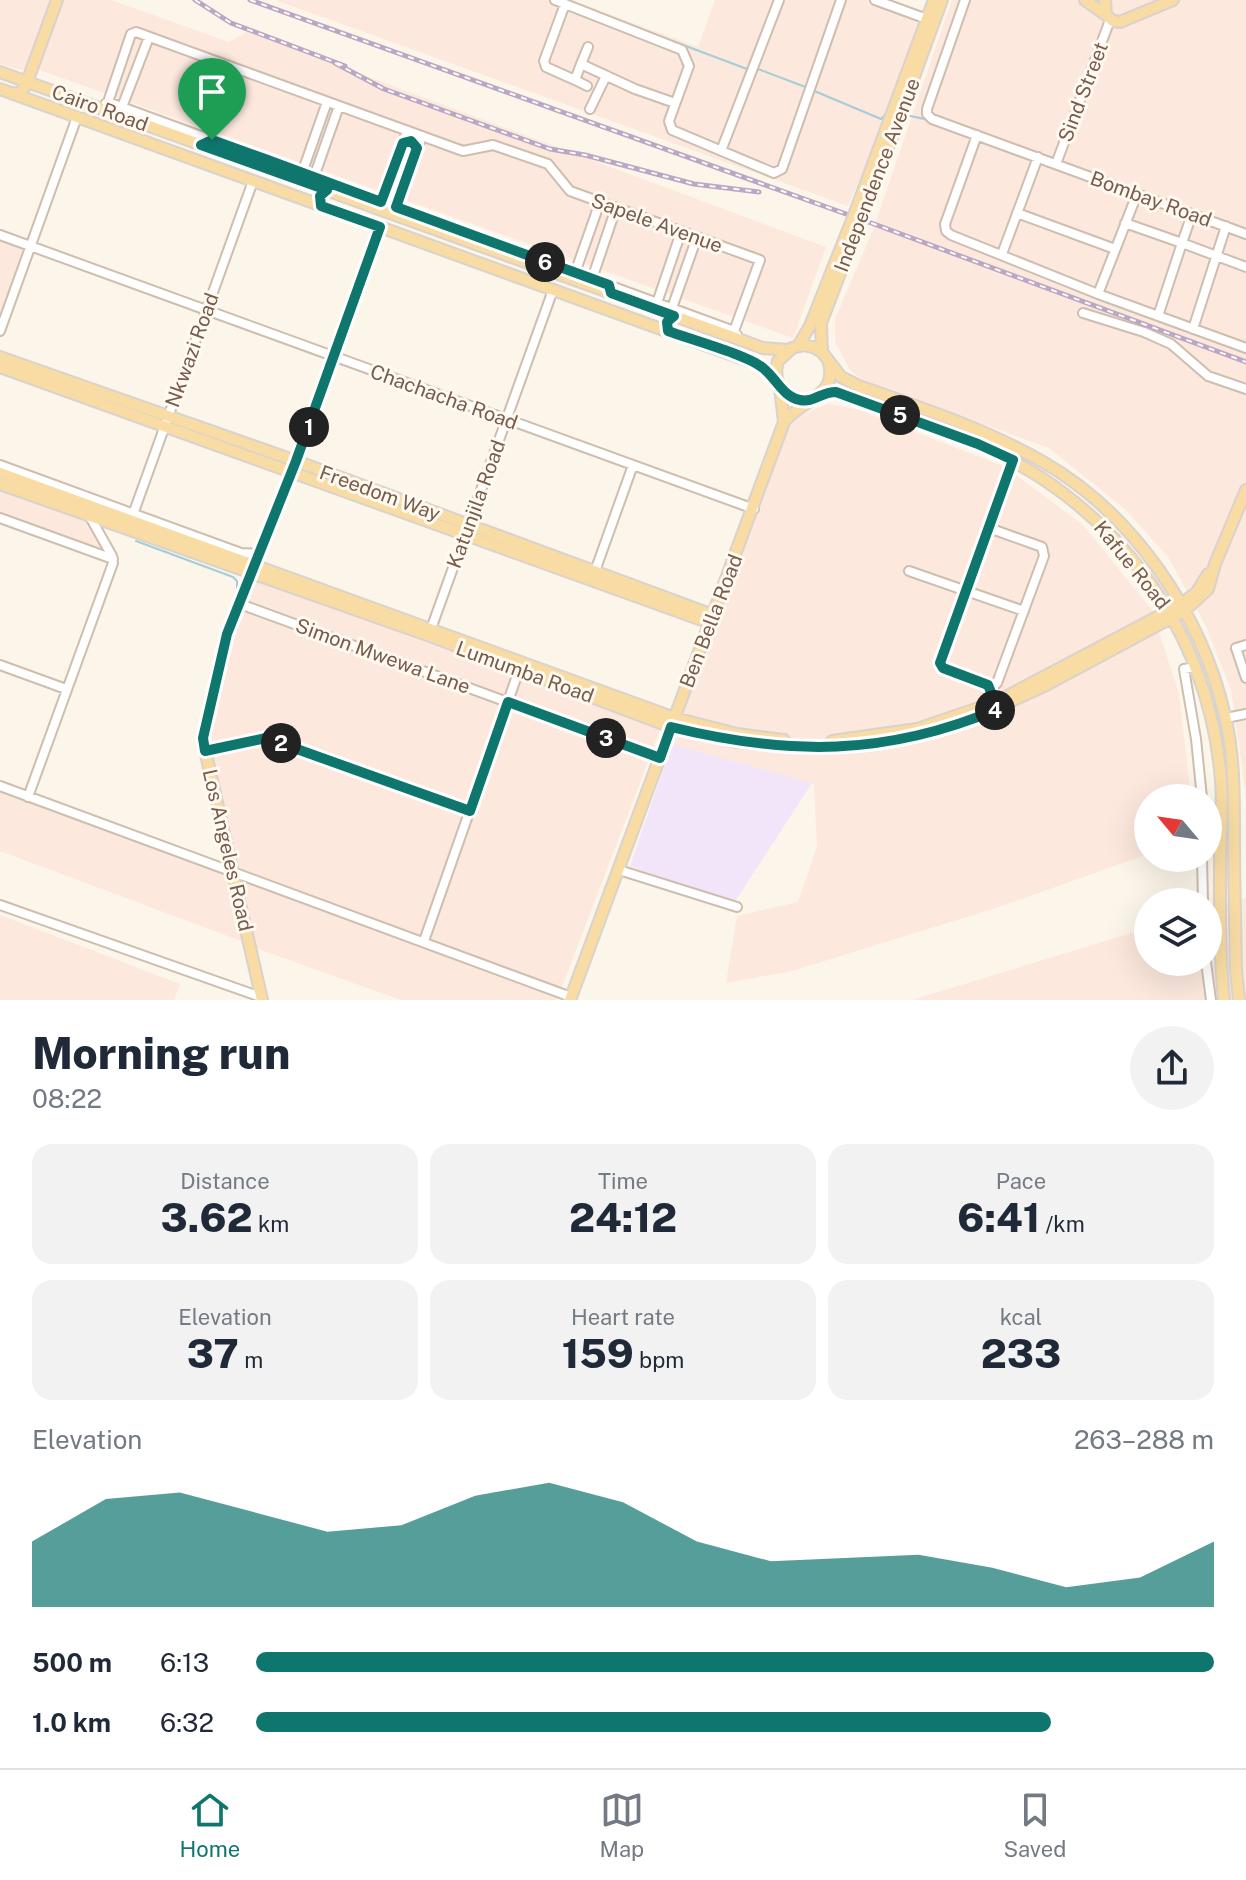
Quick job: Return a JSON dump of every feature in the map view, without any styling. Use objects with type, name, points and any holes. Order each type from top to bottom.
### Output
[{"type":"main road","points":[[20,95],[22,76],[51,0]]},
{"type":"main road","points":[[22,76],[57,0]]},
{"type":"main road","name":"Independence Avenue","points":[[860,212],[934,0]]},
{"type":"main road","name":"Independence Avenue","points":[[793,348],[810,326],[852,232],[942,0]]},
{"type":"main road","points":[[1085,0],[1108,18],[1127,21],[1173,0]]},
{"type":"main road","points":[[1105,0],[1108,18]]},
{"type":"main road","name":"Cairo Road","points":[[22,76],[124,112],[201,145],[271,170],[314,181],[327,190],[426,222],[471,243],[505,251],[696,320],[743,341],[763,348],[793,348]]},
{"type":"main road","name":"Cairo Road","points":[[0,89],[757,364],[778,384]]},
{"type":"main road","points":[[152,144],[159,138],[158,129]]},
{"type":"main road","points":[[167,150],[165,140],[172,134]]},
{"type":"main road","points":[[307,201],[314,194],[314,181]]},
{"type":"main road","points":[[321,206],[320,196],[327,190]]},
{"type":"main road","name":"Independence Avenue","points":[[825,356],[821,323],[852,232]]},
{"type":"main road","points":[[466,258],[473,251],[471,243]]},
{"type":"main road","points":[[480,263],[479,254],[486,248]]},
{"type":"main road","points":[[654,326],[661,320],[658,307]]},
{"type":"main road","points":[[668,331],[667,322],[673,312]]},
{"type":"main road","points":[[784,422],[796,409],[813,399],[823,392],[831,378],[825,356],[808,346],[793,348],[777,366],[778,384],[795,399],[813,399]]},
{"type":"main road","name":"Kafue Road","points":[[825,356],[847,381],[989,434],[1052,467],[1125,528],[1159,572],[1177,611],[1213,673],[1226,718],[1233,776],[1239,1000]]},
{"type":"main road","name":"Freedom Way","points":[[0,357],[711,619]]},
{"type":"main road","name":"Freedom Way","points":[[0,367],[167,420]]},
{"type":"main road","name":"Ben Bella Road","points":[[570,999],[784,422],[778,384]]},
{"type":"main road","name":"Kafue Road","points":[[823,392],[836,392],[867,402],[1013,460],[1045,479],[1106,529],[1159,595],[1177,611],[1204,687],[1217,747],[1221,784]]},
{"type":"main road","name":"Lumumba Road","points":[[0,473],[132,517],[673,723]]},
{"type":"main road","name":"Lumumba Road","points":[[0,484],[89,515],[256,564],[519,670],[673,723],[736,742],[770,746],[846,747],[919,736],[958,725],[1177,611]]},
{"type":"main road","points":[[1177,611],[1208,589],[1215,564],[1246,490]]},
{"type":"main road","name":"Los Angeles Road","points":[[256,564],[227,634],[203,738],[262,998]]},
{"type":"main road","points":[[1159,595],[1161,605],[1157,621],[1185,640]]},
{"type":"main road","name":"Kafue Road","points":[[1221,872],[1220,943],[1224,1000]]},
{"type":"street","points":[[555,0],[682,50],[689,66],[669,121],[672,130],[774,173],[782,169],[827,48],[841,0]]},
{"type":"street","points":[[721,151],[779,0]]},
{"type":"street","points":[[875,0],[927,19]]},
{"type":"street","name":"Bombay Road","points":[[965,0],[927,109],[932,119],[1246,234]]},
{"type":"street","points":[[565,4],[544,61],[546,67],[587,86]]},
{"type":"street","name":"Sind Street","points":[[1056,164],[1108,18]]},
{"type":"street","name":"Sapele Avenue","points":[[130,39],[136,32],[463,151],[493,145],[548,164],[570,191],[695,242],[760,260],[734,331]]},
{"type":"street","points":[[149,37],[124,112],[265,159],[314,181],[368,201],[396,207],[426,222],[592,279],[610,289]]},
{"type":"street","points":[[103,104],[130,39],[143,49]]},
{"type":"street","points":[[575,80],[588,47]]},
{"type":"street","points":[[581,64],[675,103]]},
{"type":"street","points":[[590,109],[606,76]]},
{"type":"street","points":[[302,173],[327,102]]},
{"type":"street","points":[[314,181],[339,106]]},
{"type":"street","points":[[323,113],[331,111],[335,118]]},
{"type":"street","points":[[0,331],[77,117]]},
{"type":"street","points":[[381,202],[407,131]]},
{"type":"street","points":[[977,135],[945,224],[946,231],[1098,294],[1246,348]]},
{"type":"street","points":[[396,207],[422,136]]},
{"type":"street","points":[[201,145],[212,140]]},
{"type":"street","points":[[403,143],[411,141],[417,148]]},
{"type":"street","points":[[1002,254],[1038,157]]},
{"type":"street","points":[[265,159],[271,170]]},
{"type":"street","name":"Nkwazi Road","points":[[132,517],[253,181]]},
{"type":"street","points":[[1098,294],[1137,194]]},
{"type":"street","points":[[575,273],[600,202]]},
{"type":"street","points":[[592,279],[616,208]]},
{"type":"street","points":[[596,213],[606,212],[612,220]]},
{"type":"street","points":[[1017,213],[1115,249]]},
{"type":"street","points":[[1158,316],[1192,214]]},
{"type":"street","points":[[1125,223],[1246,267]]},
{"type":"street","points":[[1193,329],[1226,226]]},
{"type":"street","points":[[256,564],[380,227]]},
{"type":"street","name":"Chachacha Road","points":[[0,235],[754,509]]},
{"type":"street","points":[[658,307],[680,236]]},
{"type":"street","points":[[673,312],[695,242]]},
{"type":"street","name":"Katunjila Road","points":[[431,629],[553,290]]},
{"type":"street","points":[[1083,313],[1171,344],[1208,376],[1246,389]]},
{"type":"street","points":[[696,320],[734,331],[743,341]]},
{"type":"street","points":[[997,705],[992,688],[940,665],[1013,460]]},
{"type":"street","points":[[0,465],[132,517]]},
{"type":"street","points":[[593,577],[633,465]]},
{"type":"street","points":[[28,797],[113,559],[89,515]]},
{"type":"street","points":[[0,518],[113,559]]},
{"type":"street","points":[[989,528],[1042,547],[1044,556],[997,683],[992,688]]},
{"type":"street","points":[[909,571],[1024,611]]},
{"type":"street","name":"Simon Mwewa Lane","points":[[240,604],[660,758]]},
{"type":"street","points":[[1246,645],[1236,648],[1246,678]]},
{"type":"street","points":[[0,665],[66,689]]},
{"type":"street","points":[[1196,667],[1184,669],[1201,784]]},
{"type":"street","points":[[424,941],[519,670]]},
{"type":"street","points":[[1226,718],[1246,714]]},
{"type":"street","points":[[205,751],[266,738],[470,811]]},
{"type":"street","points":[[0,786],[424,941],[570,999]]},
{"type":"street","points":[[619,870],[737,907]]},
{"type":"street","points":[[0,905],[262,998]]},
{"type":"street","points":[[1208,976],[1211,1000]]},
{"type":"shaded area","points":[[0,0],[111,0],[229,42],[247,32],[826,247],[793,338],[34,68],[21,70],[0,64]]},
{"type":"shaded area","points":[[275,0],[570,0],[698,47],[715,0],[890,0],[934,15],[848,206]]},
{"type":"shaded area","points":[[952,0],[1246,0],[1246,795],[1231,690],[1206,626],[1168,557],[1126,510],[1049,448],[864,381],[850,370],[835,342],[835,319],[873,230]]},
{"type":"shaded area","points":[[0,239],[24,248],[0,317]]},
{"type":"shaded area","points":[[829,404],[859,410],[1005,467],[1083,525],[1152,610],[1179,694],[1189,784],[1134,784],[1134,859],[996,908],[792,971],[726,983],[737,916],[798,902],[817,847],[814,784],[672,744],[785,421]]},
{"type":"shaded area","points":[[0,488],[83,518],[104,548],[99,553],[0,517]]},
{"type":"shaded area","points":[[252,576],[660,730],[557,1000],[401,1000],[250,946],[203,740],[227,637]]},
{"type":"shaded area","points":[[672,744],[812,783],[734,903],[630,866]]},
{"type":"shaded area","points":[[0,788],[228,874],[243,937],[241,941],[0,851]]},
{"type":"shaded area","points":[[1246,898],[1246,1000],[912,1000],[1134,932],[1134,976],[1222,976],[1222,906]]},
{"type":"shaded area","points":[[0,915],[180,984],[174,1000],[0,1000]]},
{"type":"waterway","points":[[614,19],[747,69]]},
{"type":"waterway","points":[[758,69],[808,88]]},
{"type":"waterway","points":[[812,90],[881,119],[888,112]]},
{"type":"waterway","points":[[906,115],[929,120]]},
{"type":"waterway","points":[[136,541],[233,577],[237,581],[237,590]]},
{"type":"railway","points":[[195,0],[231,23],[345,66]]},
{"type":"railway","points":[[250,0],[874,224],[1246,362]]},
{"type":"railway","points":[[335,63],[384,89],[550,149],[585,155],[694,184],[759,192]]},
{"type":"route","points":[[212,140],[201,145],[271,170],[265,159],[381,202],[403,143],[411,141],[417,148],[396,207],[609,285],[611,293],[674,316],[667,322],[668,331],[757,364],[795,399],[805,401],[823,392],[836,392],[1013,460],[940,663],[943,668],[992,688],[998,709],[919,736],[846,747],[770,746],[736,742],[671,727],[660,758],[508,702],[470,811],[266,738],[205,751],[203,738],[227,634],[296,461],[380,227],[321,206],[320,196],[327,190],[271,170],[265,159],[212,140]]}]
